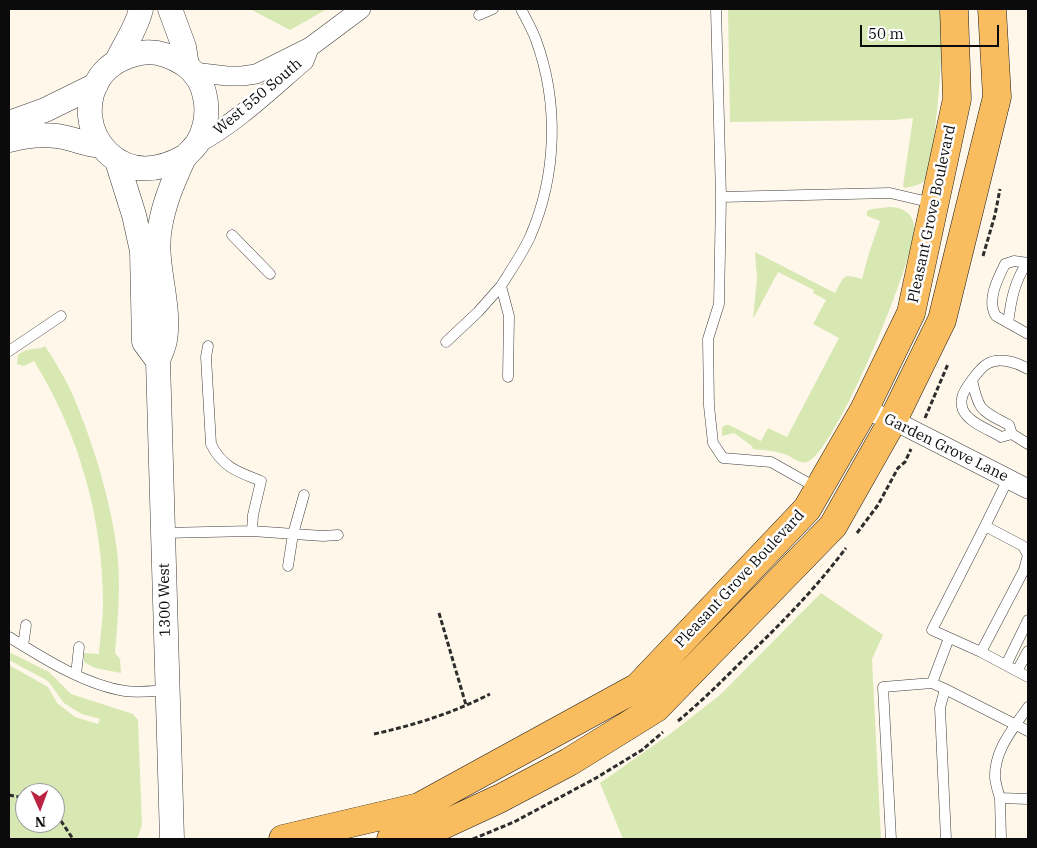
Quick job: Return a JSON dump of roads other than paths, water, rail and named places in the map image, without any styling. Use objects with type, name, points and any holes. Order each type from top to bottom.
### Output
[{"type":"main road","name":"Pleasant Grove Boulevard","points":[[283,839],[419,807],[638,687],[807,509],[864,410],[911,313],[957,99],[954,9]]},
{"type":"main road","name":"Pleasant Grove Boulevard","points":[[390,839],[432,830],[501,798],[569,762],[656,708],[833,526],[893,420],[942,320],[997,97],[992,9]]},
{"type":"street","points":[[117,61],[125,42],[134,29],[141,9]]},
{"type":"street","points":[[158,361],[165,341],[166,321],[158,247],[159,230],[169,192],[205,126],[207,108],[203,89],[190,69],[170,9]]},
{"type":"street","points":[[310,47],[361,9]]},
{"type":"street","name":"West 550 South","points":[[190,69],[227,76],[256,74],[310,47]]},
{"type":"street","name":"West 550 South","points":[[191,150],[230,122],[304,61],[310,47]]},
{"type":"street","points":[[158,361],[144,342],[142,251],[134,215],[109,153],[95,135],[89,110],[91,97],[101,75],[117,61],[131,55],[145,52],[160,53],[174,58],[190,69]]},
{"type":"street","points":[[9,123],[45,110],[96,85]]},
{"type":"street","points":[[9,140],[39,134],[71,139],[109,153],[134,167],[152,169],[169,166],[191,150]]},
{"type":"street","name":"1300 West","points":[[158,361],[172,839]]},
{"type":"street","name":"Garden Grove Lane","points":[[864,410],[893,420],[1028,489]]},
{"type":"lane","points":[[479,15],[493,9]]},
{"type":"lane","points":[[446,342],[478,312],[501,286],[521,255],[536,220],[550,165],[552,135],[551,100],[536,39],[522,9]]},
{"type":"lane","points":[[716,9],[721,197],[719,304],[708,339],[709,406],[713,442],[723,458],[771,462],[818,489]]},
{"type":"lane","points":[[721,197],[890,193],[934,203]]},
{"type":"lane","points":[[232,235],[270,274]]},
{"type":"lane","points":[[1008,323],[1015,285],[1019,275],[1028,263],[1014,261],[1005,264],[999,276],[992,300],[993,312],[996,316],[1008,323],[1028,334]]},
{"type":"lane","points":[[501,286],[509,316],[508,377]]},
{"type":"lane","points":[[9,351],[61,316]]},
{"type":"lane","points":[[208,346],[206,357],[211,444],[216,454],[226,465],[261,481],[253,515],[252,531]]},
{"type":"lane","points":[[1012,434],[1002,437],[969,418],[963,409],[962,398],[972,380],[988,363],[1000,361],[1018,364],[1028,369]]},
{"type":"lane","points":[[972,380],[977,402],[985,412],[1009,425],[1012,434],[1028,444]]},
{"type":"lane","points":[[1008,479],[932,630],[981,652],[1028,677]]},
{"type":"lane","points":[[288,566],[293,534],[304,494]]},
{"type":"lane","points":[[981,652],[1026,570],[1028,555],[1023,546],[985,526]]},
{"type":"lane","points":[[163,533],[252,531],[323,536],[338,535]]},
{"type":"lane","points":[[1006,665],[1028,620]]},
{"type":"lane","points":[[23,646],[26,625]]},
{"type":"lane","points":[[9,637],[76,675],[103,686],[126,691],[167,690]]},
{"type":"lane","points":[[932,683],[949,638]]},
{"type":"lane","points":[[76,675],[79,647]]},
{"type":"lane","points":[[1018,671],[1028,651]]},
{"type":"lane","points":[[891,839],[883,687],[932,683],[1028,731]]},
{"type":"lane","points":[[945,689],[940,708],[946,839]]},
{"type":"lane","points":[[1001,839],[1000,798],[995,778],[1000,750],[1015,724],[1028,707]]},
{"type":"lane","points":[[1000,798],[1028,798]]}]
